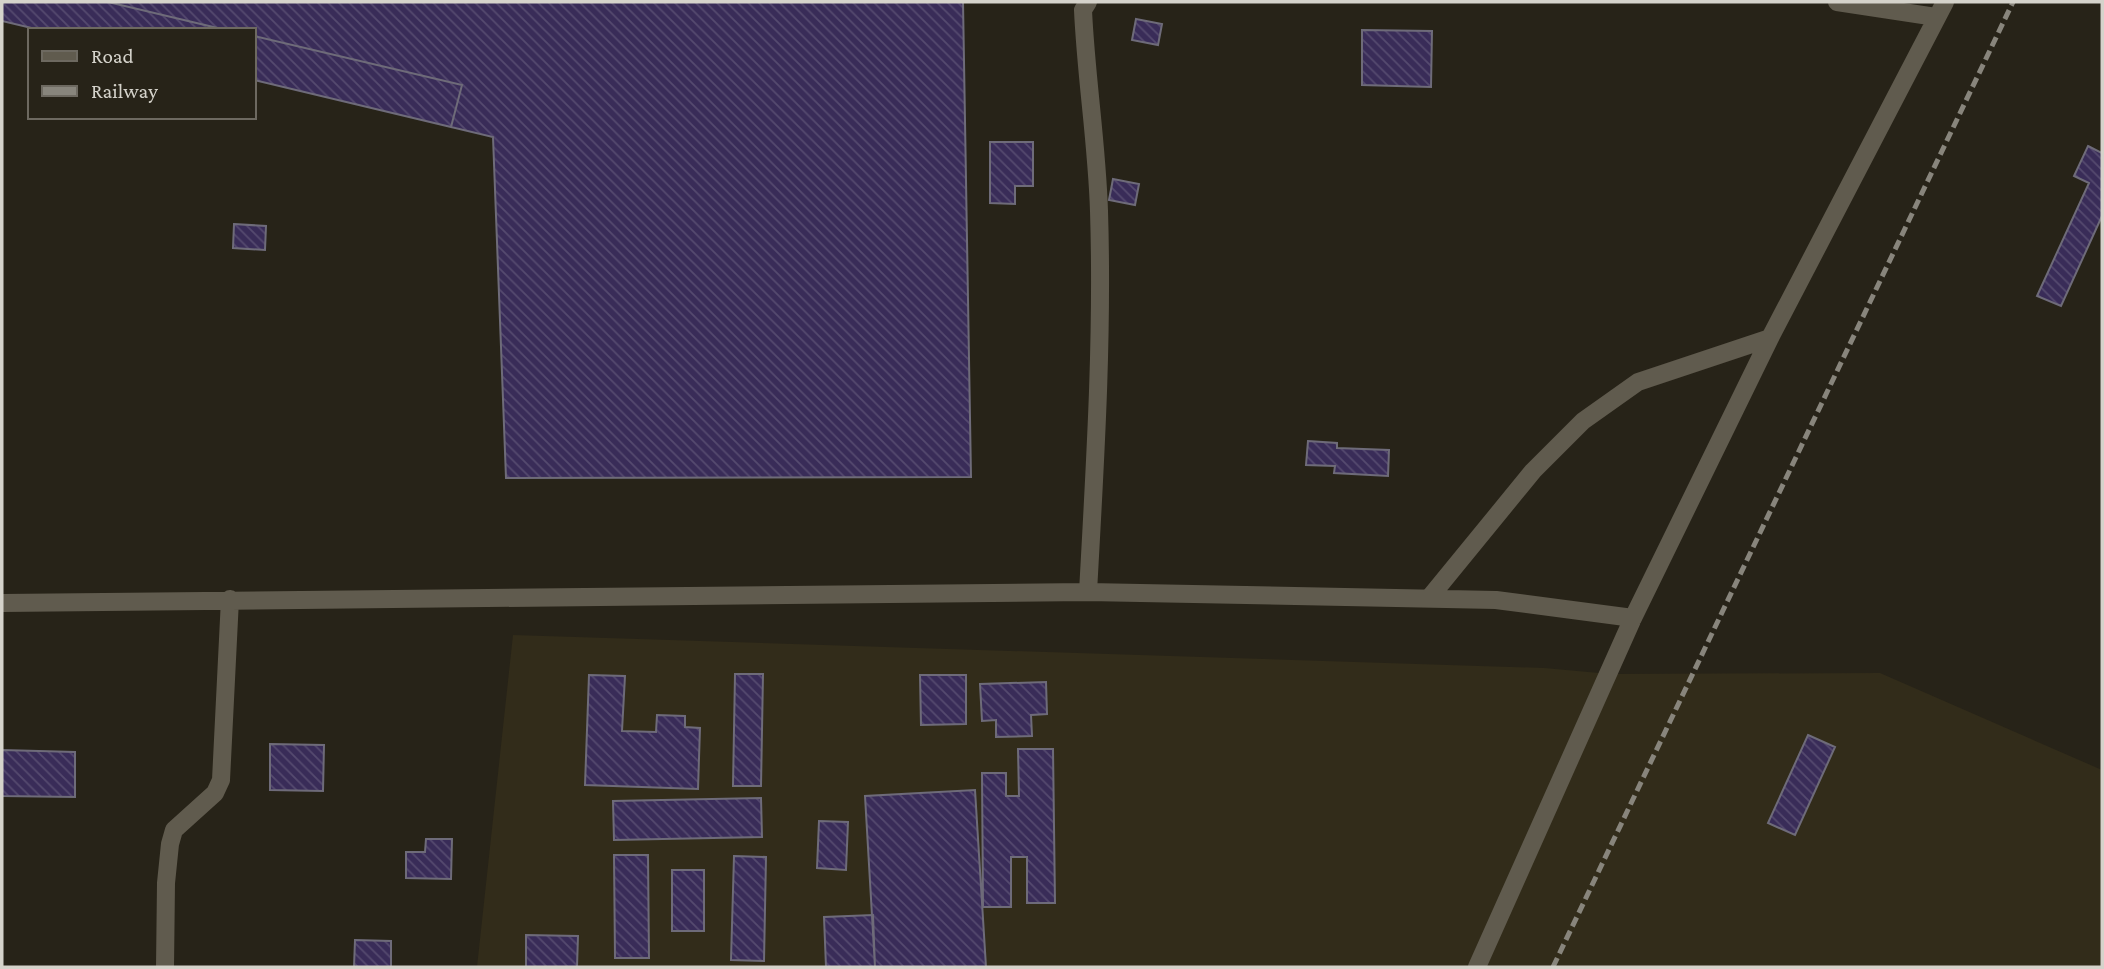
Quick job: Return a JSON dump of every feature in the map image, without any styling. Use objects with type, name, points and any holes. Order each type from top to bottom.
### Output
[{"type":"street","points":[[1088,2],[1083,10],[1085,67],[1095,146],[1099,211],[1100,362],[1088,592]]},
{"type":"street","points":[[1477,967],[1633,618],[1770,338],[1941,9],[1836,2]]},
{"type":"street","points":[[1430,597],[1533,471],[1583,421],[1638,383],[1770,338]]},
{"type":"street","points":[[2,603],[1088,592],[1496,600],[1633,618]]},
{"type":"street","points":[[165,967],[166,883],[174,830],[215,793],[221,780],[230,599]]},
{"type":"shaded area","points":[[513,635],[1544,668],[1610,674],[1880,673],[2102,770],[2102,967],[477,967]]},
{"type":"building","points":[[2,2],[963,2],[971,477],[506,478],[493,137],[256,80],[256,28],[32,28],[2,21]]},
{"type":"building","points":[[2,2],[108,2],[218,28],[32,28],[2,21]]},
{"type":"building","points":[[1136,19],[1162,24],[1158,45],[1132,40]]},
{"type":"building","points":[[1362,30],[1432,31],[1431,87],[1362,85]]},
{"type":"building","points":[[256,36],[462,85],[451,127],[256,80]]},
{"type":"building","points":[[990,142],[1033,142],[1033,186],[1015,186],[1015,204],[990,203]]},
{"type":"building","points":[[2088,146],[2102,153],[2102,216],[2061,306],[2037,296],[2089,183],[2074,176]]},
{"type":"building","points":[[1113,179],[1139,184],[1135,205],[1109,200]]},
{"type":"building","points":[[234,224],[266,226],[265,250],[233,248]]},
{"type":"building","points":[[1308,441],[1337,443],[1337,448],[1389,450],[1388,476],[1334,473],[1335,466],[1306,465]]},
{"type":"building","points":[[735,674],[763,674],[761,786],[733,786]]},
{"type":"building","points":[[589,675],[625,676],[622,731],[656,732],[657,715],[685,716],[685,727],[700,728],[698,789],[585,785]]},
{"type":"building","points":[[920,675],[966,675],[966,724],[921,725]]},
{"type":"building","points":[[1046,682],[1047,714],[1031,715],[1032,736],[996,737],[996,720],[982,721],[980,684]]},
{"type":"building","points":[[1808,735],[1835,747],[1795,835],[1768,823]]},
{"type":"building","points":[[270,744],[324,745],[323,791],[270,790]]},
{"type":"building","points":[[1018,749],[1053,749],[1055,903],[1027,903],[1027,857],[1011,857],[1011,907],[983,907],[982,773],[1006,773],[1006,796],[1019,796]]},
{"type":"building","points":[[2,750],[75,752],[75,797],[2,796]]},
{"type":"building","points":[[975,790],[986,967],[875,967],[865,796]]},
{"type":"building","points":[[761,798],[762,837],[614,840],[613,801]]},
{"type":"building","points":[[819,821],[848,822],[846,870],[817,868]]},
{"type":"building","points":[[426,839],[452,839],[451,879],[406,878],[406,852],[425,852]]},
{"type":"building","points":[[614,855],[648,855],[649,958],[615,958]]},
{"type":"building","points":[[734,856],[766,857],[764,961],[731,960]]},
{"type":"building","points":[[672,870],[704,870],[704,931],[672,931]]},
{"type":"building","points":[[873,915],[875,967],[826,967],[824,917]]},
{"type":"building","points":[[526,935],[578,936],[577,967],[526,967]]},
{"type":"building","points":[[355,940],[391,941],[391,967],[354,967]]},
{"type":"railway","points":[[1553,967],[2013,2]]}]
